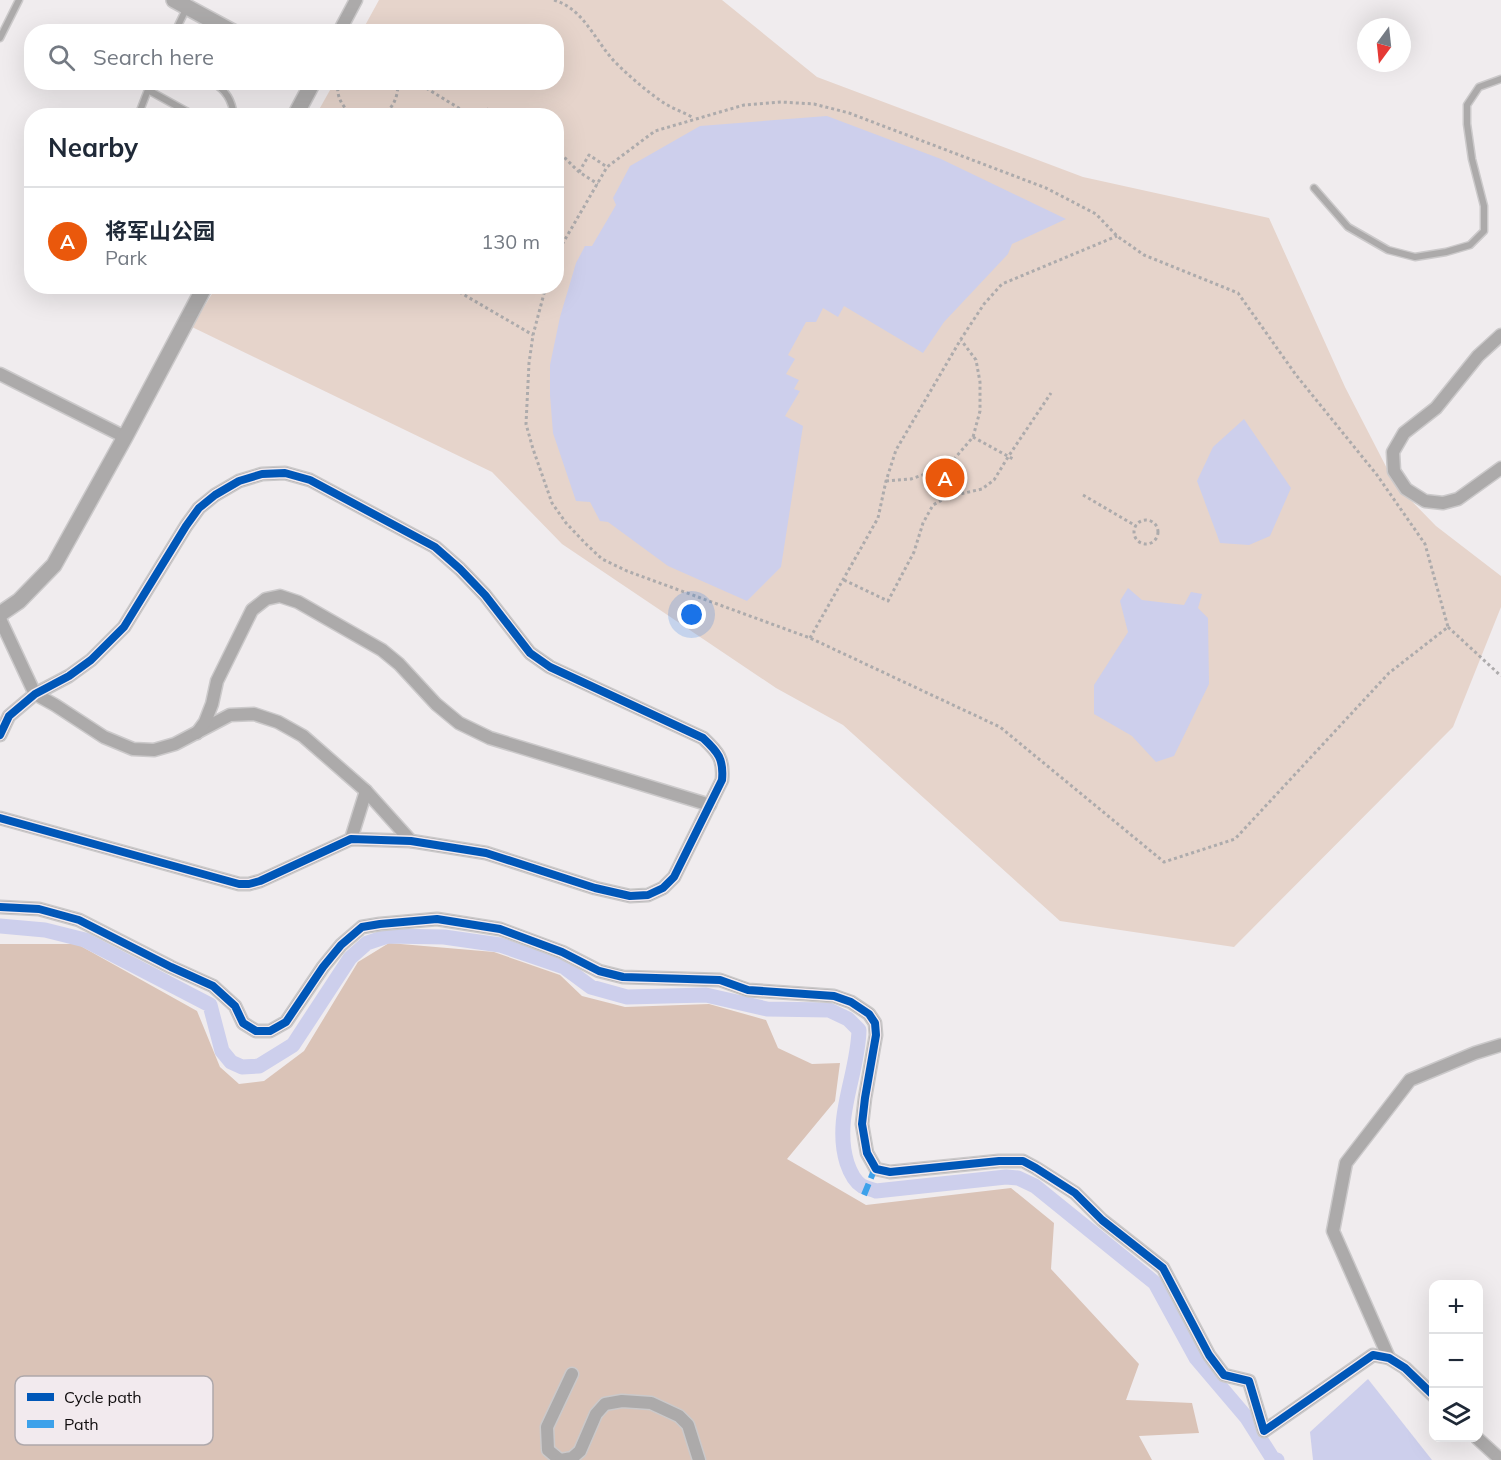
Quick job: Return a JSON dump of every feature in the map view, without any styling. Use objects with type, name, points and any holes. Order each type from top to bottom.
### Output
[{"type":"street","points":[[343,24],[356,0]]},
{"type":"street","points":[[181,3],[219,24]]},
{"type":"street","points":[[299,108],[309,90]]},
{"type":"street","points":[[201,294],[54,565],[20,601],[0,616],[35,694],[105,737],[133,749],[154,750],[175,744],[230,715],[254,714],[278,722],[303,736],[366,791],[411,842]]},
{"type":"street","points":[[1501,335],[1478,356],[1436,408],[1404,433],[1393,452],[1394,471],[1406,489],[1425,501],[1443,503],[1458,499],[1501,468]]},
{"type":"street","points":[[0,374],[125,437]]},
{"type":"street","points":[[0,735],[9,716],[35,694],[69,676],[91,660],[123,627],[199,508],[215,495],[239,481],[261,474],[285,473],[310,480],[435,547],[485,595],[530,653],[550,667],[703,738],[716,750],[723,766],[722,780],[674,877],[663,888],[648,895],[630,896],[595,888],[486,853],[411,842],[351,839],[260,881],[239,884],[0,818],[0,810]]},
{"type":"street","points":[[197,733],[205,722],[212,704],[217,681],[252,610],[266,599],[280,596],[298,602],[382,650],[399,664],[436,704],[459,723],[490,738],[710,805]]},
{"type":"street","points":[[351,839],[366,791]]},
{"type":"street","points":[[0,907],[39,909],[78,920],[213,986],[235,1006],[243,1023],[256,1031],[270,1030],[286,1022],[323,967],[341,945],[362,927],[437,919],[500,929],[562,951],[599,971],[623,978],[720,980],[748,990],[834,996],[850,1002],[869,1014],[874,1023],[876,1035],[862,1124],[867,1153],[876,1169],[890,1172],[999,1161],[1023,1161],[1075,1193],[1102,1220],[1164,1268],[1209,1355],[1224,1375],[1249,1381],[1264,1431],[1373,1355],[1389,1358],[1405,1368],[1429,1391]]},
{"type":"street","points":[[1389,1358],[1333,1232],[1346,1163],[1410,1080],[1475,1053],[1501,1045]]},
{"type":"street","points":[[572,1374],[547,1427],[549,1450],[560,1460],[572,1458],[580,1451],[596,1414],[605,1404],[622,1401],[651,1403],[679,1416],[688,1425],[699,1460]]},
{"type":"street","points":[[1482,1442],[1501,1460]]},
{"type":"lane","points":[[0,38],[19,0]]},
{"type":"lane","points":[[177,24],[181,3]]},
{"type":"lane","points":[[1314,188],[1348,227],[1388,250],[1415,257],[1470,245],[1484,231],[1484,207],[1472,159],[1467,105],[1479,87],[1501,80]]},
{"type":"lane","points":[[141,108],[148,90],[181,108]]},
{"type":"lane","points":[[222,90],[232,102],[233,108]]},
{"type":"path","points":[[554,0],[563,2],[576,12],[612,59],[631,78],[662,102],[695,119]]},
{"type":"path","points":[[337,90],[344,108]]},
{"type":"path","points":[[390,108],[395,102],[398,90]]},
{"type":"path","points":[[429,90],[459,108]]},
{"type":"path","points":[[564,241],[607,167],[656,131],[744,105],[781,102],[814,104],[849,113],[1046,188],[1096,214],[1117,236],[1144,255],[1238,293],[1296,375],[1377,476],[1425,544],[1448,627],[1501,676]]},
{"type":"path","points":[[579,172],[589,155],[607,167]]},
{"type":"path","points":[[564,157],[579,172],[597,184]]},
{"type":"path","points":[[810,639],[878,518],[896,450],[984,304],[1002,284],[1117,236]]},
{"type":"path","points":[[463,294],[533,335]]},
{"type":"path","points":[[544,294],[533,335],[529,363],[526,424],[552,503],[566,523],[602,559],[627,571],[810,639],[1000,727],[1164,862],[1235,839],[1389,673],[1448,627]]},
{"type":"path","points":[[886,481],[910,478],[934,471],[955,458],[974,437],[981,411],[980,382],[976,360],[961,339]]},
{"type":"path","points":[[844,580],[888,601],[914,552],[923,523],[933,505],[946,497],[982,489],[994,480],[1051,393]]},
{"type":"path","points":[[974,437],[1013,459]]},
{"type":"path","points":[[1083,495],[1136,526]]},
{"type":"path","points":[[1150,520],[1157,526],[1159,534],[1152,543],[1140,543],[1134,533],[1136,526],[1142,521],[1150,520]]},
{"type":"shaded area","points":[[379,0],[722,0],[817,77],[1083,177],[1269,218],[1345,387],[1395,484],[1436,526],[1501,576],[1501,607],[1453,727],[1234,947],[1060,921],[843,725],[776,688],[562,544],[492,472],[192,327],[212,294],[564,294],[564,108],[320,108],[330,90],[564,90],[564,24],[366,24]]},
{"type":"shaded area","points":[[389,943],[494,952],[560,975],[582,996],[625,1007],[709,1004],[766,1020],[778,1048],[812,1064],[840,1063],[835,1101],[787,1159],[866,1205],[1011,1188],[1054,1223],[1051,1269],[1139,1364],[1126,1400],[1192,1403],[1199,1433],[1139,1436],[1152,1460],[0,1460],[0,944],[77,944],[197,1011],[220,1067],[239,1084],[264,1081],[304,1051],[358,962]]},
{"type":"water","points":[[827,116],[941,159],[1066,219],[1012,244],[1008,254],[944,322],[923,353],[844,306],[838,317],[823,308],[816,322],[806,322],[788,355],[795,359],[786,374],[799,380],[794,389],[800,391],[785,416],[803,426],[781,567],[747,601],[668,566],[608,522],[600,521],[590,502],[576,501],[553,433],[550,365],[560,317],[576,263],[585,246],[592,246],[616,205],[613,198],[630,166],[700,126]]},
{"type":"water","points":[[1244,419],[1291,488],[1270,536],[1249,545],[1220,543],[1197,481],[1213,447]]},
{"type":"water","points":[[1128,588],[1142,600],[1184,605],[1191,592],[1202,594],[1198,608],[1208,618],[1209,684],[1174,756],[1156,762],[1132,736],[1094,714],[1094,685],[1128,632],[1120,601]]},
{"type":"water","points":[[1368,1379],[1432,1460],[1313,1460],[1310,1432]]},
{"type":"waterway","points":[[0,926],[45,930],[85,940],[210,1005],[222,1051],[231,1062],[242,1067],[259,1066],[293,1045],[350,958],[367,943],[388,936],[444,937],[500,945],[564,967],[591,987],[627,997],[706,995],[767,1009],[829,1010],[848,1019],[859,1030],[843,1130],[843,1146],[847,1163],[857,1182],[876,1191],[1006,1177],[1018,1178],[1035,1186],[1155,1283],[1196,1358],[1247,1418],[1273,1459],[1277,1460]]},
{"type":"marked path","points":[[864,1195],[875,1168]]},
{"type":"cycle path","points":[[0,735],[9,716],[35,694],[69,676],[91,660],[124,627],[199,508],[215,495],[239,481],[262,474],[285,473],[310,480],[435,547],[485,595],[530,653],[550,667],[703,738],[719,756],[722,767],[722,780],[674,877],[663,888],[648,895],[630,896],[595,888],[486,853],[411,841],[351,839],[260,881],[239,884],[0,818]]},
{"type":"cycle path","points":[[0,907],[39,909],[79,920],[213,986],[235,1006],[243,1023],[256,1031],[270,1031],[286,1022],[323,967],[341,945],[362,927],[437,919],[500,929],[562,952],[599,971],[623,977],[720,980],[748,990],[834,996],[851,1002],[869,1014],[875,1023],[876,1035],[862,1124],[867,1153],[876,1169],[890,1172],[999,1161],[1023,1161],[1075,1193],[1102,1220],[1163,1268],[1209,1355],[1224,1375],[1249,1381],[1264,1431],[1373,1355],[1389,1358],[1405,1368],[1429,1391]]},
{"type":"place","name":"将军山公园","points":[[945,478]]}]
